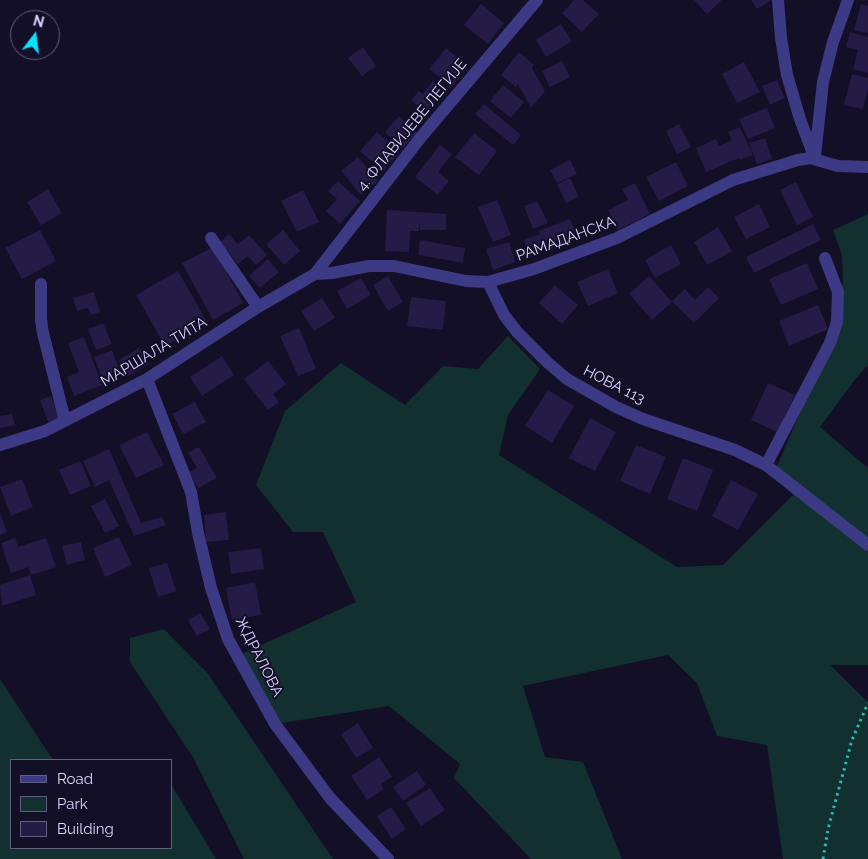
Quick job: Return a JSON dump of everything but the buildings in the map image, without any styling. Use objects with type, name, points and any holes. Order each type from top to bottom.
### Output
[{"type":"street","name":"4. ФЛАВИЈЕВЕ ЛЕГИЈЕ","points":[[315,274],[421,137],[537,0]]},
{"type":"street","points":[[778,0],[781,38],[787,75],[800,119],[815,159]]},
{"type":"street","points":[[815,159],[823,82],[833,42],[848,0]]},
{"type":"street","name":"РАМАДАНСКА","points":[[315,274],[332,273],[369,266],[394,266],[466,281],[488,282],[534,269],[617,238],[733,180],[798,160],[808,158],[838,166],[868,168]]},
{"type":"street","points":[[211,238],[258,307]]},
{"type":"street","points":[[766,465],[830,343],[838,322],[838,292],[825,258]]},
{"type":"street","name":"МАРШАЛА ТИТА","points":[[0,445],[45,431],[147,379],[258,307],[315,274]]},
{"type":"street","name":"НОВА 113","points":[[488,282],[504,315],[518,333],[567,379],[616,407],[735,450],[766,465],[868,545]]},
{"type":"street","points":[[41,284],[43,333],[65,421]]},
{"type":"street","name":"ЖДРАЛОВА","points":[[147,379],[191,492],[198,533],[211,588],[228,639],[275,724],[330,798],[388,859]]},
{"type":"path","points":[[823,859],[828,830],[852,740],[868,703]]},
{"type":"green space","points":[[868,214],[868,365],[820,427],[868,468],[868,665],[830,665],[868,702],[868,859],[783,859],[767,745],[717,736],[697,683],[668,655],[523,686],[545,757],[583,762],[622,859],[531,859],[454,778],[460,764],[389,706],[275,724],[237,656],[356,602],[323,532],[293,532],[256,485],[285,411],[341,363],[405,405],[443,366],[478,369],[508,336],[540,369],[508,415],[499,455],[677,567],[723,565],[798,490],[775,471],[830,343],[843,283],[842,255],[833,230]]},
{"type":"green space","points":[[164,629],[208,674],[333,859],[244,859],[194,759],[130,662],[130,638]]},
{"type":"green space","points":[[0,679],[52,759],[10,759],[10,849],[172,849],[172,786],[216,859],[0,859]]}]
